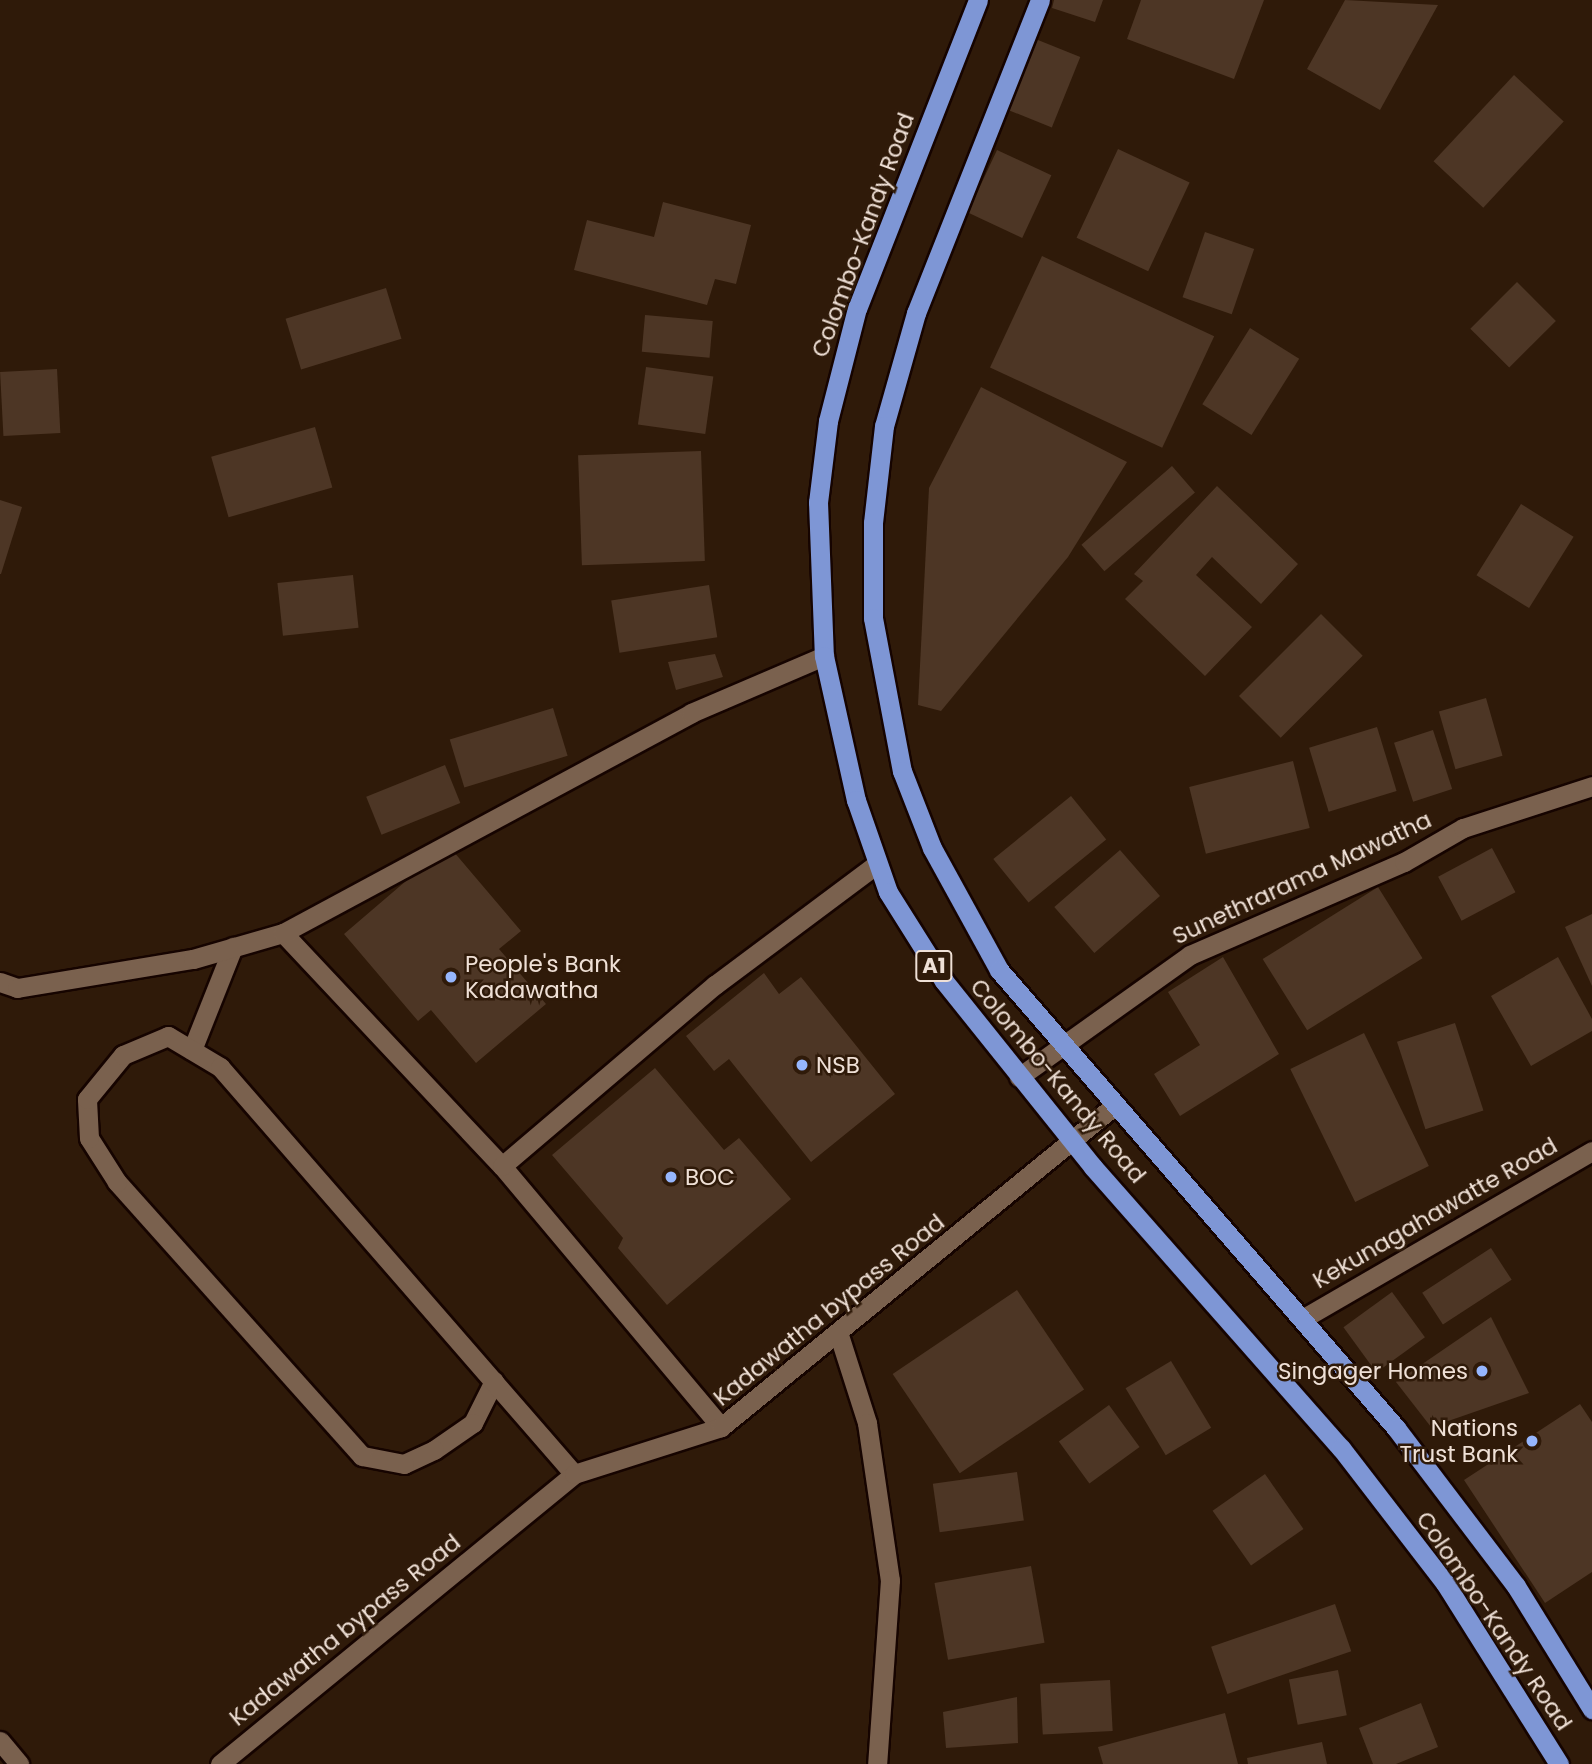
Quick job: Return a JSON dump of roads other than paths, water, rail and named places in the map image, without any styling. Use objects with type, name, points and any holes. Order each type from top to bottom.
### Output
[{"type":"highway","name":"Colombo-Kandy Road","points":[[978,0],[865,287],[836,382],[818,502],[824,656],[844,764],[877,864],[944,981],[1072,1142],[1341,1448],[1445,1583],[1559,1764]]},
{"type":"highway","name":"Colombo-Kandy Road","points":[[1041,0],[902,351],[878,464],[871,564],[883,684],[917,811],[980,944],[1114,1106],[1304,1318],[1470,1523],[1586,1687],[1592,1709]]},
{"type":"street","points":[[0,982],[40,985],[233,947],[283,933],[691,713],[824,656]]},
{"type":"street","name":"Sunethrarama Mawatha","points":[[1019,1077],[1061,1044],[1190,955],[1404,862],[1463,828],[1592,786]]},
{"type":"street","points":[[502,1166],[715,985],[877,864]]},
{"type":"street","points":[[283,933],[502,1166],[721,1427]]},
{"type":"street","points":[[192,1050],[233,947]]},
{"type":"street","points":[[494,1381],[473,1423],[433,1450],[404,1464],[362,1457],[117,1181],[89,1138],[87,1099],[123,1055],[168,1036],[220,1067],[494,1381],[575,1474]]},
{"type":"street","name":"Kadawatha bypass Road","points":[[220,1764],[575,1474],[721,1427],[1114,1106]]},
{"type":"street","name":"Kekunagahawatte Road","points":[[1304,1318],[1592,1152]]},
{"type":"street","points":[[838,1332],[866,1423],[889,1567],[877,1764]]},
{"type":"street","points":[[0,1741],[19,1764]]},
{"type":"place","name":"People's Bank Kadawatha","points":[[451,977]]},
{"type":"place","name":"NSB","points":[[802,1065]]},
{"type":"place","name":"BOC","points":[[671,1177]]},
{"type":"place","name":"Singager Homes","points":[[1482,1371]]},
{"type":"place","name":"Nations Trust Bank","points":[[1532,1441]]}]
